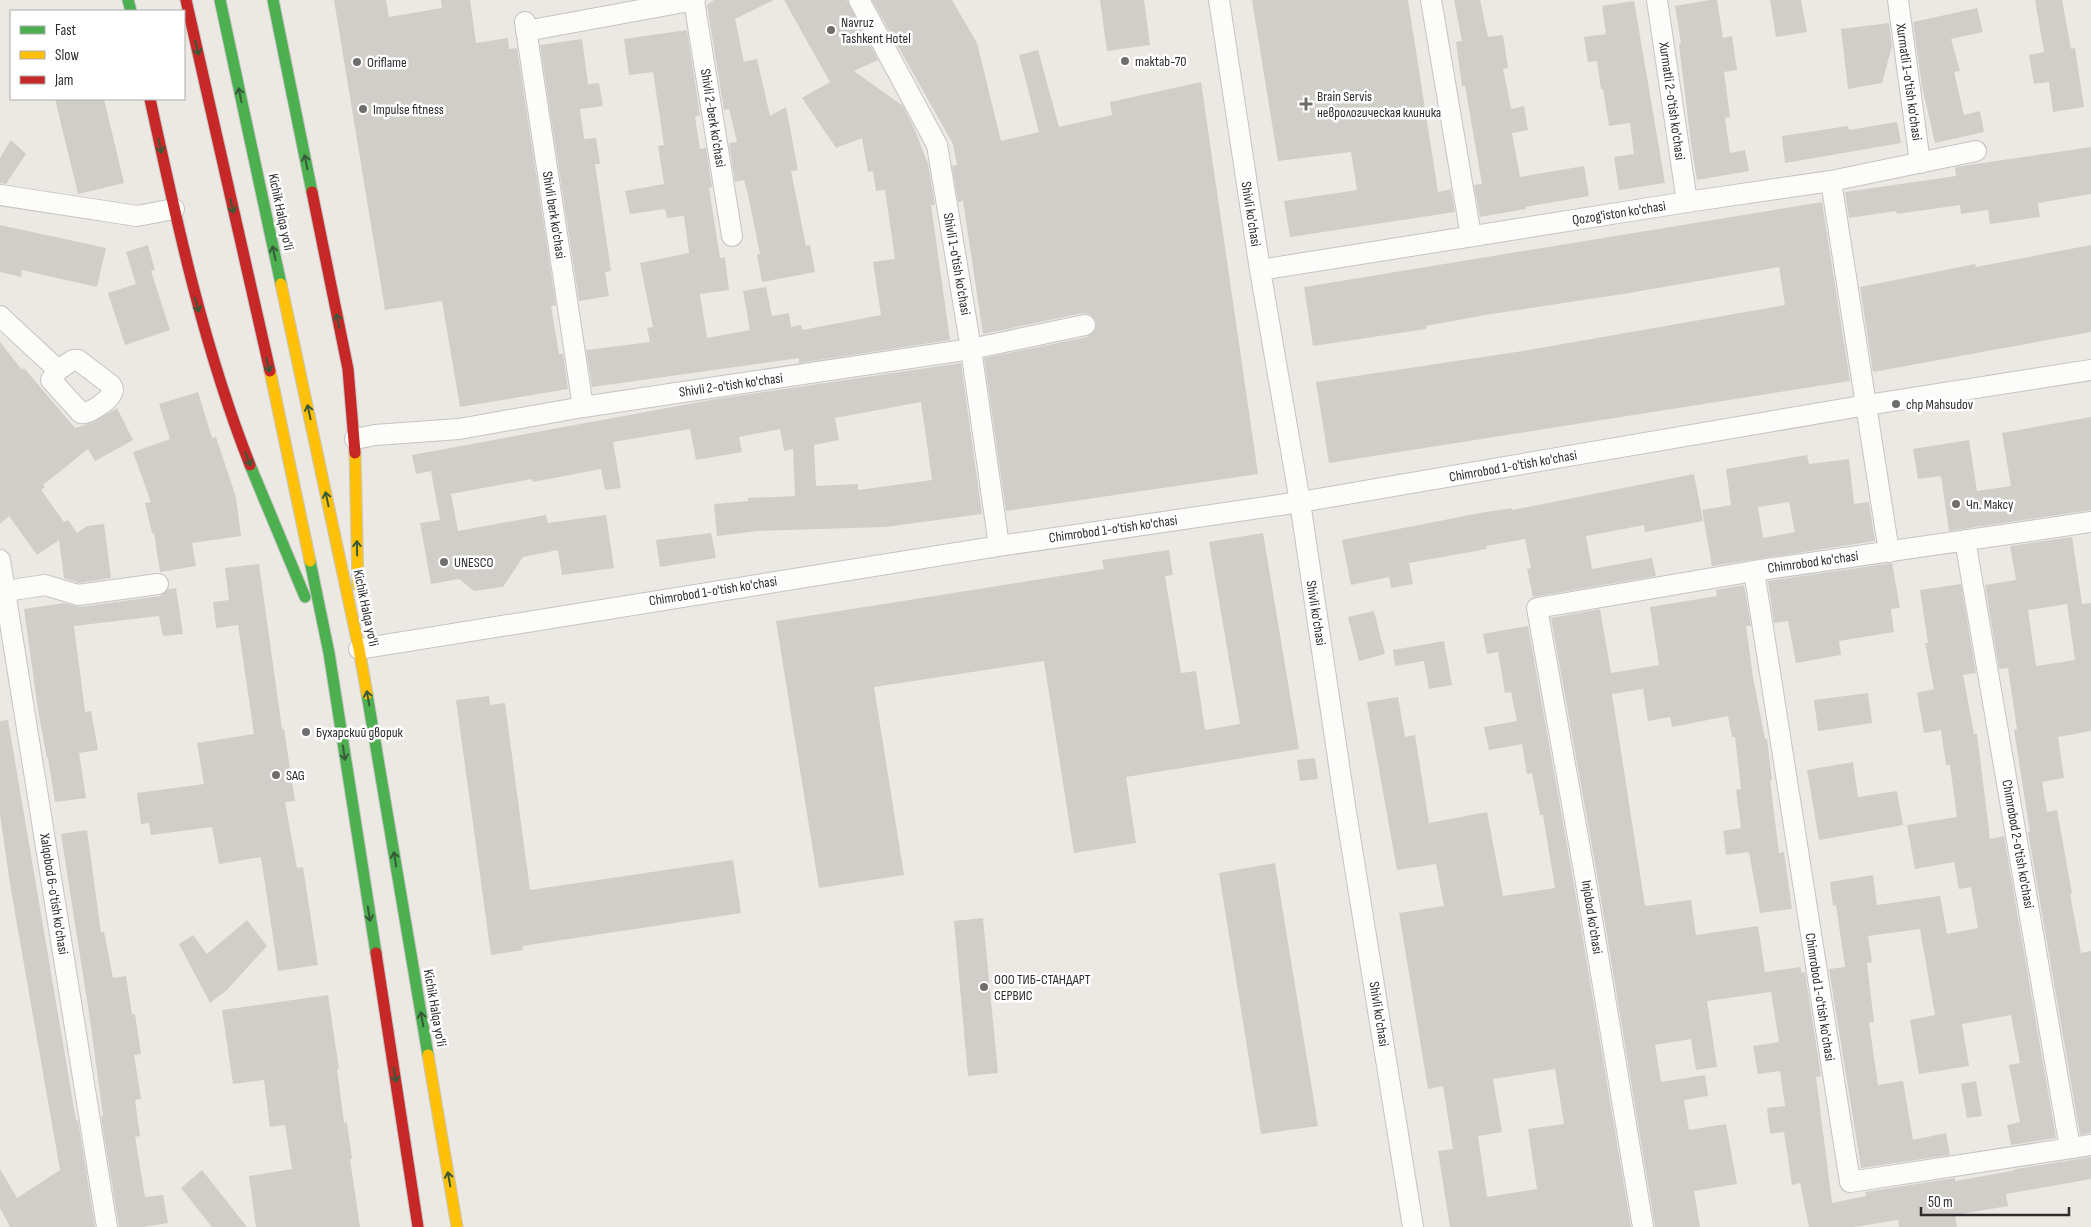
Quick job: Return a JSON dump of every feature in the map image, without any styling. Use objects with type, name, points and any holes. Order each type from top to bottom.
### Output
[{"type":"highway","points":[[186,0],[291,466],[329,653],[418,1227]]},
{"type":"highway","name":"Kichik Halqa yo'li","points":[[220,0],[359,649],[457,1227]]},
{"type":"highway","points":[[273,0],[348,369],[355,439],[359,649]]},
{"type":"highway","points":[[150,100],[195,300],[222,390],[255,477],[329,653]]},
{"type":"street","name":"Shivli 2-berk ko'chasi","points":[[525,27],[694,0],[732,236]]},
{"type":"street","name":"Shivli 1-o'tish ko'chasi","points":[[859,0],[937,145],[971,349],[999,546]]},
{"type":"street","name":"Shivli ko'chasi","points":[[1219,0],[1260,270],[1300,502],[1346,812],[1413,1227]]},
{"type":"street","points":[[1431,0],[1471,236]]},
{"type":"street","name":"Xurmatli 2-o'tish ko'chasi","points":[[1657,0],[1687,202]]},
{"type":"street","name":"Xurmatli 1-o'tish ko'chasi","points":[[1898,0],[1920,163]]},
{"type":"street","name":"Shivli berk ko'chasi","points":[[525,27],[583,407]]},
{"type":"street","name":"Qozog'iston ko'chasi","points":[[1260,270],[1831,181],[1976,152]]},
{"type":"street","points":[[1831,181],[1889,552]]},
{"type":"street","points":[[0,195],[137,216],[174,209]]},
{"type":"street","points":[[0,316],[58,370]]},
{"type":"street","name":"Shivli 2-o'tish ko'chasi","points":[[355,439],[375,434],[459,429],[583,407],[971,349],[1085,325]]},
{"type":"street","name":"Chimrobod 1-o'tish ko'chasi","points":[[359,649],[999,546],[1300,502],[2091,370]]},
{"type":"street","name":"Chimrobod ko'chasi","points":[[1537,608],[1754,571],[2091,522]]},
{"type":"street","name":"Chimrobod 2-o'tish ko'chasi","points":[[1965,540],[2070,1148]]},
{"type":"street","name":"Xalqobod 6-o'tish ko'chasi","points":[[1,567],[107,1227]]},
{"type":"street","name":"Chimrobod 1-o'tish ko'chasi","points":[[1754,571],[1850,1182],[2091,1145]]},
{"type":"street","points":[[6,591],[45,585],[78,595],[158,584]]},
{"type":"street","name":"Injobod ko'chasi","points":[[1537,608],[1584,871],[1643,1227]]},
{"type":"building","points":[[334,0],[386,0],[389,17],[442,8],[441,0],[470,0],[476,43],[508,38],[509,49],[517,48],[556,305],[551,306],[559,354],[563,354],[568,389],[460,407],[442,301],[385,310]]},
{"type":"building","points":[[714,0],[774,0],[735,19],[744,62],[757,59],[770,116],[786,107],[798,170],[791,171],[806,246],[810,245],[815,272],[762,282],[757,255],[760,254],[748,194],[744,180],[735,182],[729,143],[737,142],[729,109],[724,110],[707,5]]},
{"type":"building","points":[[784,0],[847,0],[878,60],[854,71],[903,106],[914,128],[928,164],[935,205],[931,205],[950,340],[799,363],[799,358],[592,387],[586,350],[650,342],[647,328],[653,327],[640,263],[689,253],[684,216],[667,218],[665,209],[630,214],[625,191],[664,184],[658,146],[664,145],[653,72],[629,75],[624,39],[687,30],[700,115],[695,117],[700,149],[706,148],[712,187],[709,188],[720,258],[725,257],[729,290],[700,294],[707,338],[750,330],[743,291],[766,287],[772,316],[789,313],[791,327],[801,325],[802,330],[881,315],[873,262],[895,259],[885,190],[876,191],[873,171],[868,172],[862,138],[836,148],[802,98],[830,82]]},
{"type":"building","points":[[872,0],[952,0],[977,43],[1001,141],[1039,132],[1019,55],[1038,50],[1059,127],[1112,115],[1110,102],[1201,82],[1258,474],[1006,511],[984,358],[1087,337],[1096,329],[1096,322],[1089,314],[1083,313],[983,334],[963,201],[958,202],[952,166],[957,165],[953,144]]},
{"type":"building","points":[[1100,0],[1144,0],[1150,45],[1107,51]]},
{"type":"building","points":[[1252,0],[1408,0],[1438,192],[1451,189],[1455,212],[1290,237],[1284,201],[1357,190],[1351,152],[1278,161]]},
{"type":"building","points":[[1454,0],[1480,0],[1488,37],[1503,35],[1508,68],[1503,69],[1511,109],[1524,106],[1528,130],[1512,133],[1520,177],[1584,166],[1589,196],[1480,217],[1474,185],[1482,184],[1465,86],[1462,86],[1456,42],[1462,41]]},
{"type":"building","points":[[1717,0],[1723,38],[1732,36],[1737,70],[1724,72],[1730,117],[1725,118],[1730,153],[1745,150],[1749,171],[1697,180],[1675,6]]},
{"type":"building","points":[[1770,0],[1801,0],[1807,32],[1776,37]]},
{"type":"building","points":[[2035,0],[2062,0],[2071,49],[2075,48],[2084,107],[2053,112],[2049,82],[2034,84],[2029,55],[2044,52]]},
{"type":"building","points":[[1634,1],[1665,183],[1619,190],[1614,157],[1634,154],[1630,123],[1609,126],[1597,61],[1588,62],[1584,37],[1606,34],[1602,6]]},
{"type":"building","points":[[1977,8],[1983,32],[1951,39],[1960,71],[1954,72],[1964,115],[1980,111],[1984,132],[1935,143],[1922,87],[1913,22]]},
{"type":"building","points":[[1889,23],[1892,46],[1882,83],[1848,89],[1841,29]]},
{"type":"building","points":[[582,39],[588,84],[599,83],[603,106],[580,109],[584,139],[596,138],[600,164],[595,164],[611,271],[605,272],[609,296],[579,301],[540,45]]},
{"type":"building","points":[[55,100],[104,100],[124,183],[78,194]]},
{"type":"building","points":[[1897,122],[1901,143],[1785,163],[1782,136],[1848,126],[1849,130]]},
{"type":"building","points":[[11,140],[26,154],[6,184],[0,183],[0,158]]},
{"type":"building","points":[[2091,147],[2091,194],[2038,203],[2040,217],[1990,224],[1988,210],[1961,214],[1960,205],[1897,214],[1896,211],[1849,218],[1845,192],[1956,176],[1955,167]]},
{"type":"building","points":[[1822,202],[1850,381],[1329,463],[1316,382],[1523,351],[1785,305],[1779,267],[1623,294],[1485,315],[1426,326],[1426,329],[1313,346],[1304,287]]},
{"type":"building","points":[[0,225],[106,248],[97,287],[22,270],[21,277],[0,272]]},
{"type":"building","points":[[148,245],[155,270],[151,271],[170,330],[125,345],[108,293],[136,284],[126,252]]},
{"type":"building","points":[[2091,245],[2091,332],[1873,372],[1860,287],[1975,264],[1976,267]]},
{"type":"building","points":[[0,342],[22,370],[24,368],[75,428],[94,422],[117,408],[133,440],[95,461],[88,449],[43,485],[45,487],[41,490],[64,522],[68,520],[77,533],[87,526],[104,524],[111,578],[79,583],[64,578],[59,540],[37,555],[9,516],[0,524]]},
{"type":"building","points":[[961,363],[982,514],[885,527],[758,531],[717,536],[714,504],[748,501],[748,498],[795,496],[793,449],[784,451],[780,429],[739,437],[742,452],[696,460],[690,429],[613,442],[621,488],[605,490],[601,469],[533,482],[532,479],[451,494],[458,531],[546,515],[548,523],[606,515],[614,568],[562,575],[558,550],[523,557],[503,587],[474,591],[459,579],[431,584],[420,523],[440,520],[431,471],[416,474],[412,455],[716,399]],"holes":[[[921,402],[932,480],[858,490],[858,484],[816,486],[814,445],[839,440],[835,418]]]},
{"type":"building","points":[[198,392],[212,438],[216,437],[236,497],[241,536],[192,543],[196,566],[160,572],[154,533],[152,533],[145,503],[151,502],[133,452],[170,439],[159,404]]},
{"type":"building","points":[[2091,417],[2091,510],[1949,531],[1941,476],[1918,479],[1913,449],[1969,440],[1977,491],[2011,486],[2002,433]]},
{"type":"building","points":[[1807,455],[1809,464],[1849,459],[1854,504],[1869,502],[1875,541],[1712,566],[1702,510],[1731,505],[1726,469]],"holes":[[[1789,502],[1795,532],[1763,538],[1758,507]]]},
{"type":"building","points":[[1694,474],[1703,521],[1645,532],[1644,525],[1586,536],[1592,569],[1652,558],[1656,576],[1533,597],[1527,569],[1531,568],[1525,539],[1486,546],[1487,549],[1409,563],[1413,584],[1391,588],[1389,577],[1351,585],[1342,540],[1480,513],[1512,508],[1512,510]]},
{"type":"building","points":[[711,533],[716,558],[660,567],[656,540]]},
{"type":"building","points":[[1263,533],[1299,749],[1126,777],[1136,843],[1074,853],[1044,661],[874,687],[904,875],[819,888],[776,621],[1104,569],[1102,560],[1169,550],[1173,575],[1165,576],[1181,673],[1196,671],[1205,730],[1240,724],[1209,542]]},
{"type":"building","points":[[2072,537],[2082,604],[2091,603],[2091,731],[2058,737],[2064,778],[2042,782],[2047,812],[2057,810],[2081,953],[2091,951],[2091,1133],[2080,1135],[2028,832],[2030,832],[2014,730],[2017,729],[2008,668],[1999,669],[1985,585],[2016,580],[2010,546]],"holes":[[[2067,604],[2075,660],[2036,666],[2028,610]]]},
{"type":"building","points":[[1892,563],[1900,608],[1891,609],[1894,632],[1839,641],[1841,655],[1796,663],[1788,621],[1774,623],[1768,581]]},
{"type":"building","points":[[259,564],[282,729],[284,729],[295,801],[285,802],[297,868],[303,867],[318,965],[278,971],[261,857],[219,864],[212,827],[151,835],[149,823],[141,824],[137,793],[204,784],[197,743],[254,734],[238,625],[216,628],[213,602],[229,600],[225,568]]},
{"type":"building","points":[[1961,584],[1976,673],[1963,675],[1974,734],[1977,734],[1990,839],[2004,836],[2056,1138],[2011,1145],[2007,1125],[2020,1122],[2009,1065],[2020,1063],[2011,1015],[1962,1024],[1969,1066],[1919,1074],[1910,1020],[1935,1015],[1920,929],[1868,936],[1872,962],[1867,963],[1874,1022],[1869,1023],[1878,1085],[1903,1081],[1913,1140],[1946,1133],[1950,1155],[1861,1168],[1829,969],[1845,967],[1836,905],[1833,906],[1830,882],[1873,875],[1877,905],[1940,896],[1947,934],[1978,928],[1971,887],[1959,889],[1954,862],[1915,869],[1907,825],[1957,817],[1950,765],[1946,765],[1941,730],[1924,733],[1917,693],[1934,689],[1925,643],[1928,643],[1920,590]]},
{"type":"building","points":[[1744,585],[1751,626],[1746,626],[1753,677],[1765,739],[1767,739],[1779,853],[1784,852],[1792,909],[1760,913],[1749,852],[1726,855],[1723,831],[1741,828],[1736,790],[1741,789],[1735,737],[1732,737],[1728,716],[1672,727],[1670,717],[1648,721],[1643,689],[1612,694],[1645,906],[1691,900],[1696,935],[1758,926],[1765,972],[1801,967],[1801,973],[1805,972],[1821,1076],[1816,1077],[1832,1203],[1866,1196],[1865,1192],[1955,1178],[1955,1181],[2091,1157],[2091,1179],[2006,1194],[2008,1206],[1955,1215],[1957,1227],[1899,1227],[1898,1220],[1854,1227],[1809,1227],[1800,1183],[1792,1185],[1784,1132],[1770,1134],[1767,1108],[1785,1106],[1780,1071],[1758,1074],[1753,1046],[1779,1042],[1771,992],[1707,1001],[1717,1067],[1696,1070],[1691,1039],[1655,1045],[1661,1082],[1705,1075],[1708,1096],[1684,1100],[1689,1130],[1726,1124],[1737,1184],[1694,1191],[1700,1227],[1655,1227],[1596,869],[1551,618],[1600,609],[1611,673],[1659,665],[1650,607],[1717,596],[1716,590]]},
{"type":"building","points":[[176,588],[183,634],[163,636],[159,616],[74,626],[85,712],[91,711],[98,750],[79,753],[86,798],[55,802],[38,710],[24,609],[64,603],[80,607],[160,596],[169,589]]},
{"type":"building","points":[[1374,611],[1385,654],[1359,661],[1348,617]]},
{"type":"building","points":[[1528,626],[1572,873],[1631,1227],[1450,1227],[1438,1151],[1453,1149],[1443,1086],[1428,1089],[1399,913],[1444,906],[1436,864],[1397,870],[1367,702],[1398,697],[1405,737],[1415,735],[1429,823],[1487,812],[1503,896],[1555,888],[1543,815],[1540,815],[1532,773],[1527,774],[1522,744],[1489,750],[1484,727],[1517,721],[1511,692],[1505,693],[1498,652],[1487,654],[1483,634]],"holes":[[[1555,1069],[1564,1124],[1528,1129],[1537,1189],[1487,1197],[1478,1136],[1502,1132],[1493,1079]]]},
{"type":"building","points":[[1444,641],[1452,685],[1429,689],[1424,661],[1395,666],[1393,650]]},
{"type":"building","points":[[1868,693],[1872,723],[1818,731],[1814,700]]},
{"type":"building","points":[[489,696],[490,705],[505,703],[530,890],[733,860],[741,913],[522,946],[523,950],[491,955],[456,700]]},
{"type":"building","points":[[8,720],[95,1227],[10,1227],[0,1208],[0,1169],[17,1198],[60,1170],[11,890],[0,815],[0,721]]},
{"type":"building","points":[[1315,758],[1318,779],[1300,781],[1297,760]]},
{"type":"building","points":[[1853,762],[1858,797],[1897,791],[1903,825],[1819,840],[1807,770]]},
{"type":"building","points":[[87,830],[101,933],[104,932],[113,978],[126,976],[132,1014],[135,1014],[141,1054],[134,1055],[141,1099],[135,1100],[140,1136],[135,1137],[145,1197],[163,1195],[168,1223],[143,1227],[119,1227],[101,1117],[103,1116],[90,1020],[61,834]]},
{"type":"building","points":[[1275,863],[1318,1126],[1261,1134],[1219,873]]},
{"type":"building","points":[[983,918],[998,1073],[968,1076],[954,921]]},
{"type":"building","points":[[247,920],[267,946],[227,990],[210,1003],[179,944],[193,935],[207,954]]},
{"type":"building","points":[[328,995],[339,1069],[337,1069],[344,1123],[347,1122],[352,1159],[350,1159],[360,1227],[256,1227],[249,1176],[292,1169],[285,1125],[270,1127],[264,1080],[233,1084],[222,1010]]},
{"type":"building","points":[[1976,1081],[1982,1116],[1967,1118],[1961,1084]]},
{"type":"building","points":[[202,1170],[247,1227],[212,1227],[181,1188]]},
{"type":"traffic: fast","points":[[128,0],[131,10]]},
{"type":"traffic: fast","points":[[220,0],[281,284]]},
{"type":"traffic: fast","points":[[273,0],[312,192]]},
{"type":"traffic: fast","points":[[250,465],[305,597]]},
{"type":"traffic: fast","points":[[310,561],[329,653],[376,953]]},
{"type":"traffic: fast","points":[[367,694],[428,1055]]},
{"type":"traffic: slow","points":[[281,284],[367,694]]},
{"type":"traffic: slow","points":[[270,371],[310,561]]},
{"type":"traffic: slow","points":[[355,453],[358,585]]},
{"type":"traffic: slow","points":[[428,1055],[457,1227]]},
{"type":"traffic: jam","points":[[186,0],[270,371]]},
{"type":"traffic: jam","points":[[150,100],[192,284],[218,375],[250,465]]},
{"type":"traffic: jam","points":[[312,192],[348,369],[355,453]]},
{"type":"traffic: jam","points":[[376,953],[418,1227]]},
{"type":"place","name":"Navruz Tashkent Hotel","points":[[831,30]]},
{"type":"place","name":"maktab-70","points":[[1125,61]]},
{"type":"place","name":"Oriflame","points":[[357,62]]},
{"type":"place","name":"Brain Servis неврологическая клиника","points":[[1306,104]]},
{"type":"place","name":"Impulse fitness","points":[[363,109]]},
{"type":"place","name":"chp Mahsudov","points":[[1896,404]]},
{"type":"place","name":"Чп. Максу","points":[[1956,504]]},
{"type":"place","name":"UNESCO","points":[[444,562]]},
{"type":"place","name":"Бухарский дворик","points":[[306,732]]},
{"type":"place","name":"SAG","points":[[276,775]]},
{"type":"place","name":"ООО ТИБ-СТАНДАРТ СЕРВИС","points":[[984,987]]}]
